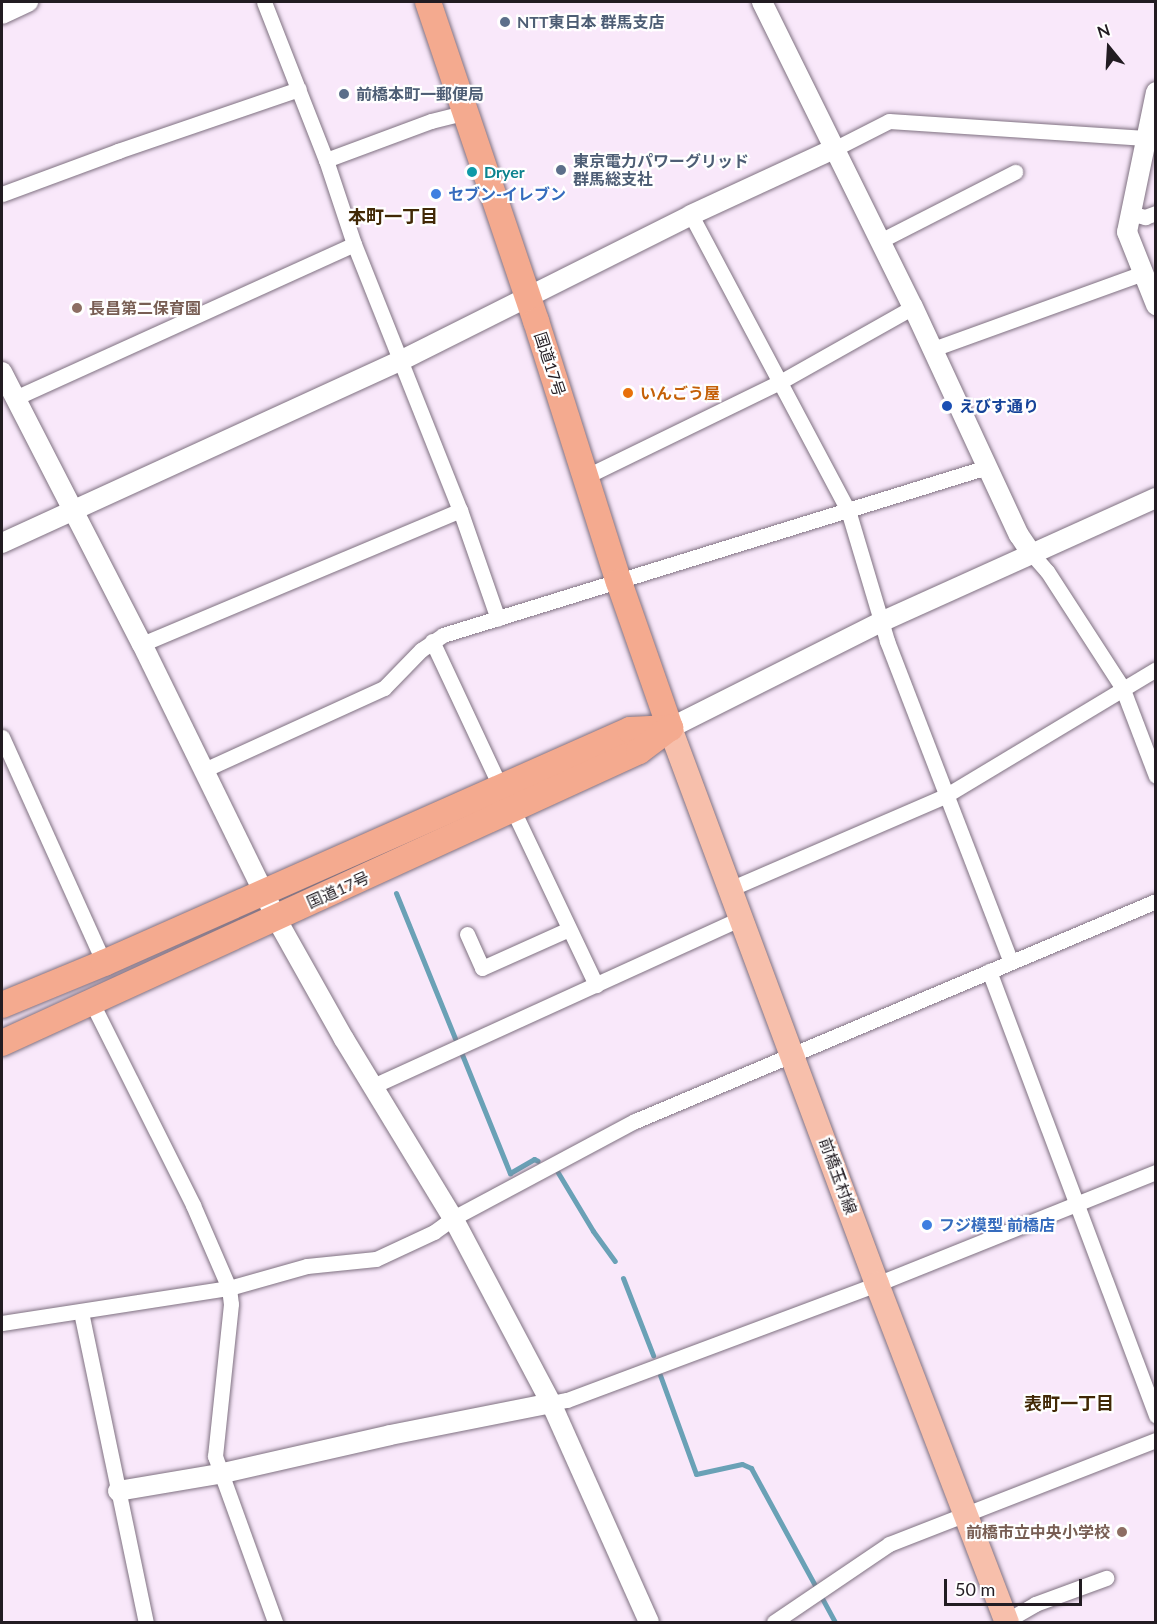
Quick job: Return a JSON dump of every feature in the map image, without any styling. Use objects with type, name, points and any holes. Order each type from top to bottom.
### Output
[{"type":"highway","name":"国道17号","points":[[428,2],[528,298],[619,582],[670,728]]},
{"type":"highway","name":"国道17号","points":[[2,1005],[104,963],[630,730],[670,728]]},
{"type":"highway","name":"国道17号","points":[[2,1043],[639,751],[670,728]]},
{"type":"main road","name":"前橋玉村線","points":[[670,728],[877,1284],[1007,1622]]},
{"type":"street","points":[[2,14],[28,2]]},
{"type":"street","points":[[264,2],[326,160],[354,244],[460,510],[498,619]]},
{"type":"street","points":[[762,2],[913,307],[1019,535],[1047,571],[1122,687],[1155,776]]},
{"type":"street","points":[[2,194],[118,151],[299,90]]},
{"type":"street","points":[[1155,92],[1127,232],[1155,305]]},
{"type":"street","points":[[326,160],[431,121],[464,113]]},
{"type":"street","points":[[2,543],[402,360],[691,215],[889,121],[1145,138]]},
{"type":"street","points":[[880,241],[1015,172]]},
{"type":"street","points":[[1130,213],[1145,217],[1155,213]]},
{"type":"street","points":[[691,215],[848,510],[881,622],[945,796],[1011,962]]},
{"type":"street","points":[[15,398],[354,244]]},
{"type":"street","points":[[933,349],[1143,273]]},
{"type":"street","points":[[586,476],[780,382],[913,307]]},
{"type":"street","points":[[2,372],[142,645],[276,918],[453,1218],[551,1404],[649,1623]]},
{"type":"street","points":[[204,771],[384,688],[432,641],[443,635],[987,467]]},
{"type":"street","points":[[670,728],[881,622],[1155,498]]},
{"type":"street","points":[[142,645],[460,510]]},
{"type":"street","points":[[432,641],[500,786]]},
{"type":"street","points":[[730,890],[945,796],[1155,669]]},
{"type":"street","points":[[2,737],[104,963]]},
{"type":"street","points":[[513,810],[596,985]]},
{"type":"street","points":[[2,1323],[229,1288],[307,1266],[376,1259],[434,1232],[453,1218],[635,1121],[1155,901]]},
{"type":"street","points":[[374,1086],[741,918]]},
{"type":"street","points":[[466,934],[482,968],[569,929]]},
{"type":"street","points":[[989,971],[1155,1416]]},
{"type":"street","points":[[92,1003],[193,1205],[229,1288],[231,1304],[215,1456],[219,1474],[275,1623]]},
{"type":"street","points":[[118,1491],[219,1474],[390,1435],[567,1400],[877,1284],[1155,1172]]},
{"type":"street","points":[[81,1312],[146,1623]]},
{"type":"street","points":[[774,1623],[889,1544],[1155,1440]]},
{"type":"street","points":[[1007,1622],[1035,1604],[1106,1578]]},
{"type":"waterway","points":[[396,893],[455,1038]]},
{"type":"waterway","points":[[461,1052],[510,1173],[534,1159],[538,1161]]},
{"type":"waterway","points":[[557,1171],[593,1231],[615,1261]]},
{"type":"waterway","points":[[623,1278],[653,1355]]},
{"type":"waterway","points":[[660,1375],[696,1474],[742,1464],[751,1468],[835,1622]]},
{"type":"place","name":"NTT東日本 群馬支店","points":[[505,22]]},
{"type":"place","name":"前橋本町一郵便局","points":[[344,94]]},
{"type":"place","name":"東京電力パワーグリッド 群馬総支社","points":[[561,170]]},
{"type":"place","name":"Dryer","points":[[472,172]]},
{"type":"place","name":"セブン-イレブン","points":[[436,194]]},
{"type":"place","name":"長昌第二保育園","points":[[77,308]]},
{"type":"place","name":"いんごう屋","points":[[628,393]]},
{"type":"place","name":"えびす通り","points":[[947,406]]},
{"type":"place","name":"フジ模型 前橋店","points":[[927,1225]]},
{"type":"place","name":"前橋市立中央小学校","points":[[1122,1532]]},
{"type":"district","name":"本町一丁目","points":[[393,216]]},
{"type":"district","name":"表町一丁目","points":[[1069,1403]]}]
